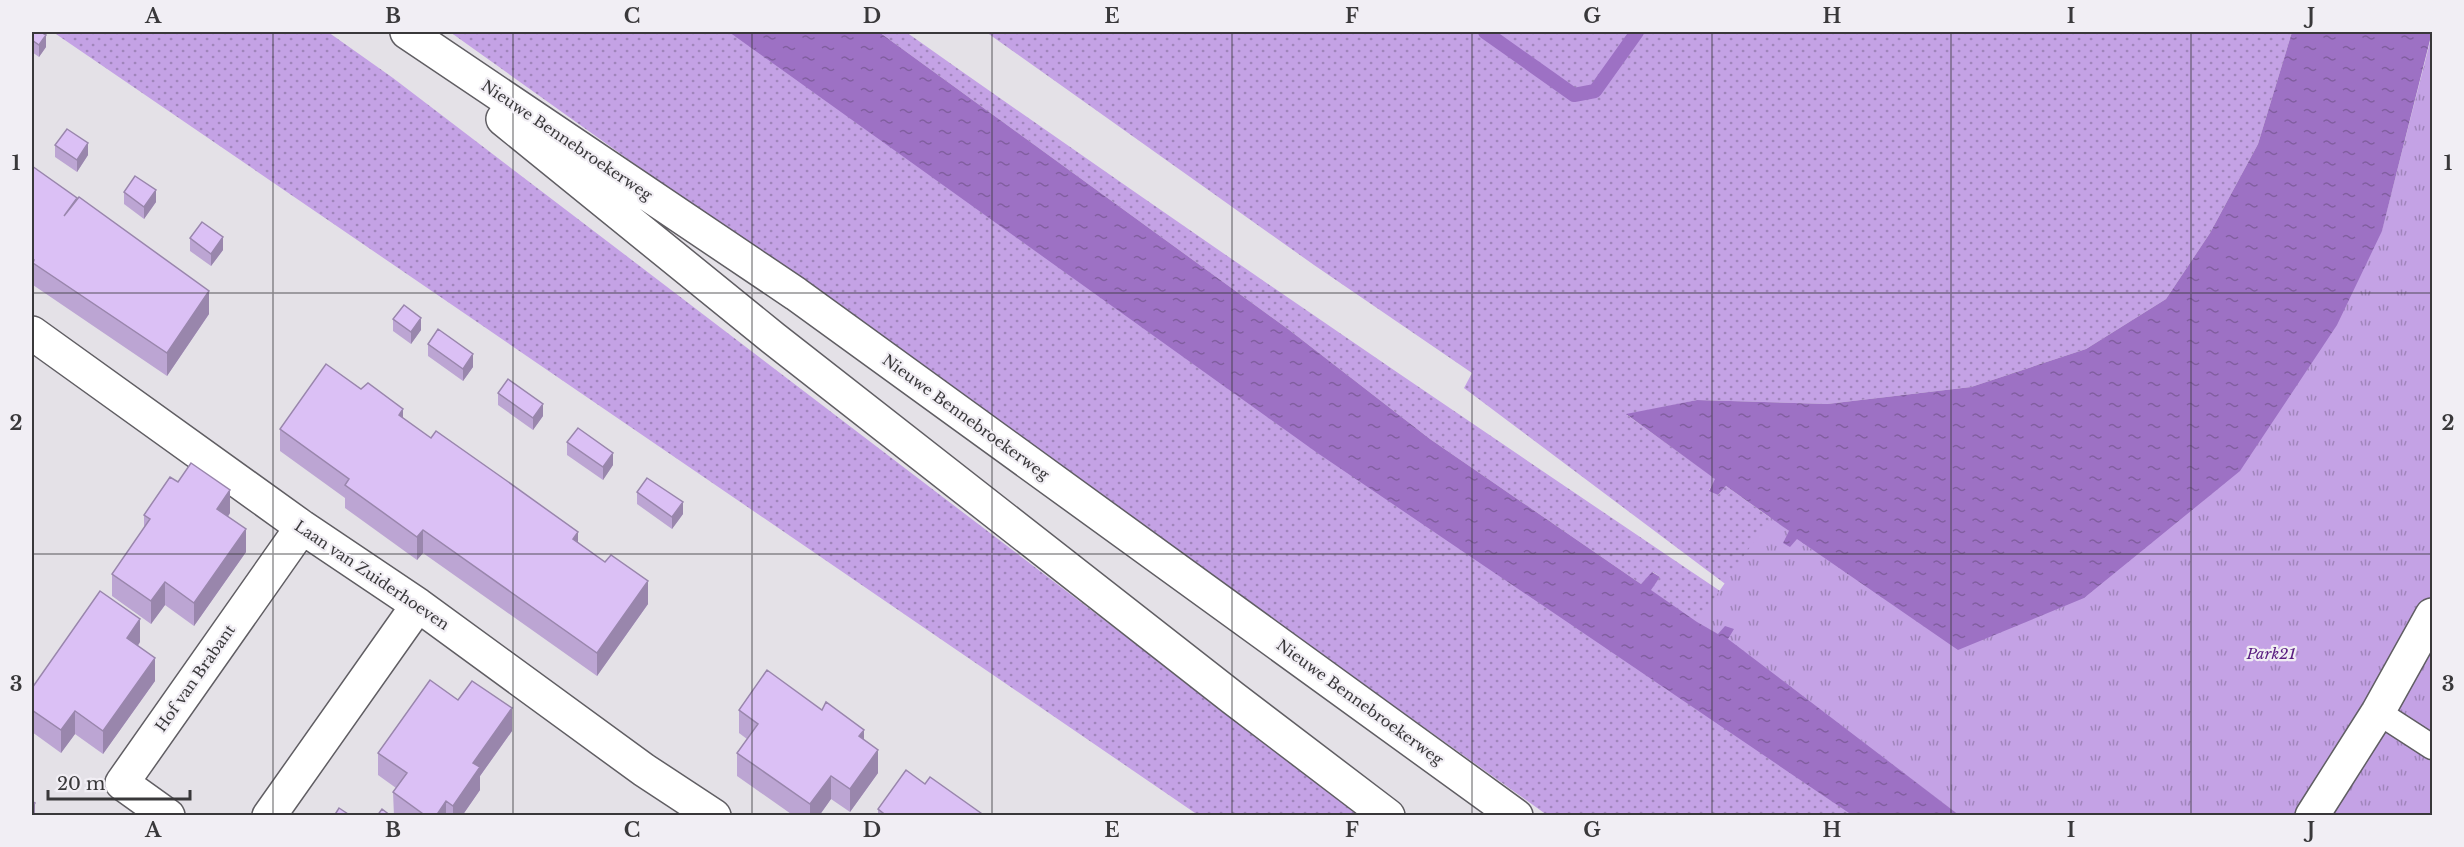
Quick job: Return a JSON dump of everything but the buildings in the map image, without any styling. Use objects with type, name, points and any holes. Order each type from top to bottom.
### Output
[{"type":"main road","name":"Nieuwe Bennebroekerweg","points":[[394,32],[773,338],[1233,698],[1388,816]]},
{"type":"main road","name":"Nieuwe Bennebroekerweg","points":[[407,32],[796,294],[1516,816]]},
{"type":"main road","name":"Laan van Zuiderhoeven","points":[[32,333],[302,527],[418,605],[644,770],[714,816]]},
{"type":"main road","name":"Hof van Brabant","points":[[168,816],[122,783],[302,527]]},
{"type":"main road","points":[[269,816],[418,605]]},
{"type":"main road","points":[[2312,816],[2378,712],[2433,615]]},
{"type":"lane","points":[[2378,712],[2433,747]]},
{"type":"green space","points":[[53,32],[328,32],[393,78],[1360,815],[1198,815]]},
{"type":"green space","points":[[450,32],[742,32],[1859,815],[1547,815]]},
{"type":"green space","points":[[879,32],[906,32],[1261,279],[1860,685],[1464,388],[1472,373],[1314,265],[986,32],[2292,32],[2258,144],[2210,233],[2166,299],[2086,349],[1971,387],[1827,404],[1697,400],[1627,415],[1716,479],[1709,490],[1718,495],[1726,486],[1790,532],[2382,231],[2432,35],[2432,355],[1959,815],[1718,634],[1697,623],[1650,590],[1660,577],[1653,572],[1641,584],[1430,439],[1288,329]]},
{"type":"green space","name":"Park21","points":[[2432,35],[2432,815],[1959,815],[1728,639],[1734,629],[1718,634],[1697,623],[1771,517],[1790,532],[1783,543],[1790,547],[1797,539],[1958,650],[2084,598],[2240,471],[2382,231]]},
{"type":"water","points":[[729,32],[879,32],[1288,329],[1430,439],[1641,584],[1652,572],[1660,577],[1651,590],[1697,622],[1718,634],[1725,626],[1734,629],[1728,639],[1959,815],[1852,815],[1316,452]]},
{"type":"water","points":[[2292,32],[2432,32],[2382,231],[2337,325],[2240,471],[2084,598],[1958,650],[1797,539],[1790,547],[1783,543],[1789,531],[1726,486],[1718,495],[1709,491],[1715,479],[1626,414],[1697,400],[1827,404],[1971,387],[2086,349],[2166,299],[2210,233],[2258,144]]},
{"type":"waterway","points":[[1485,32],[1574,95],[1595,91],[1637,32]]}]
